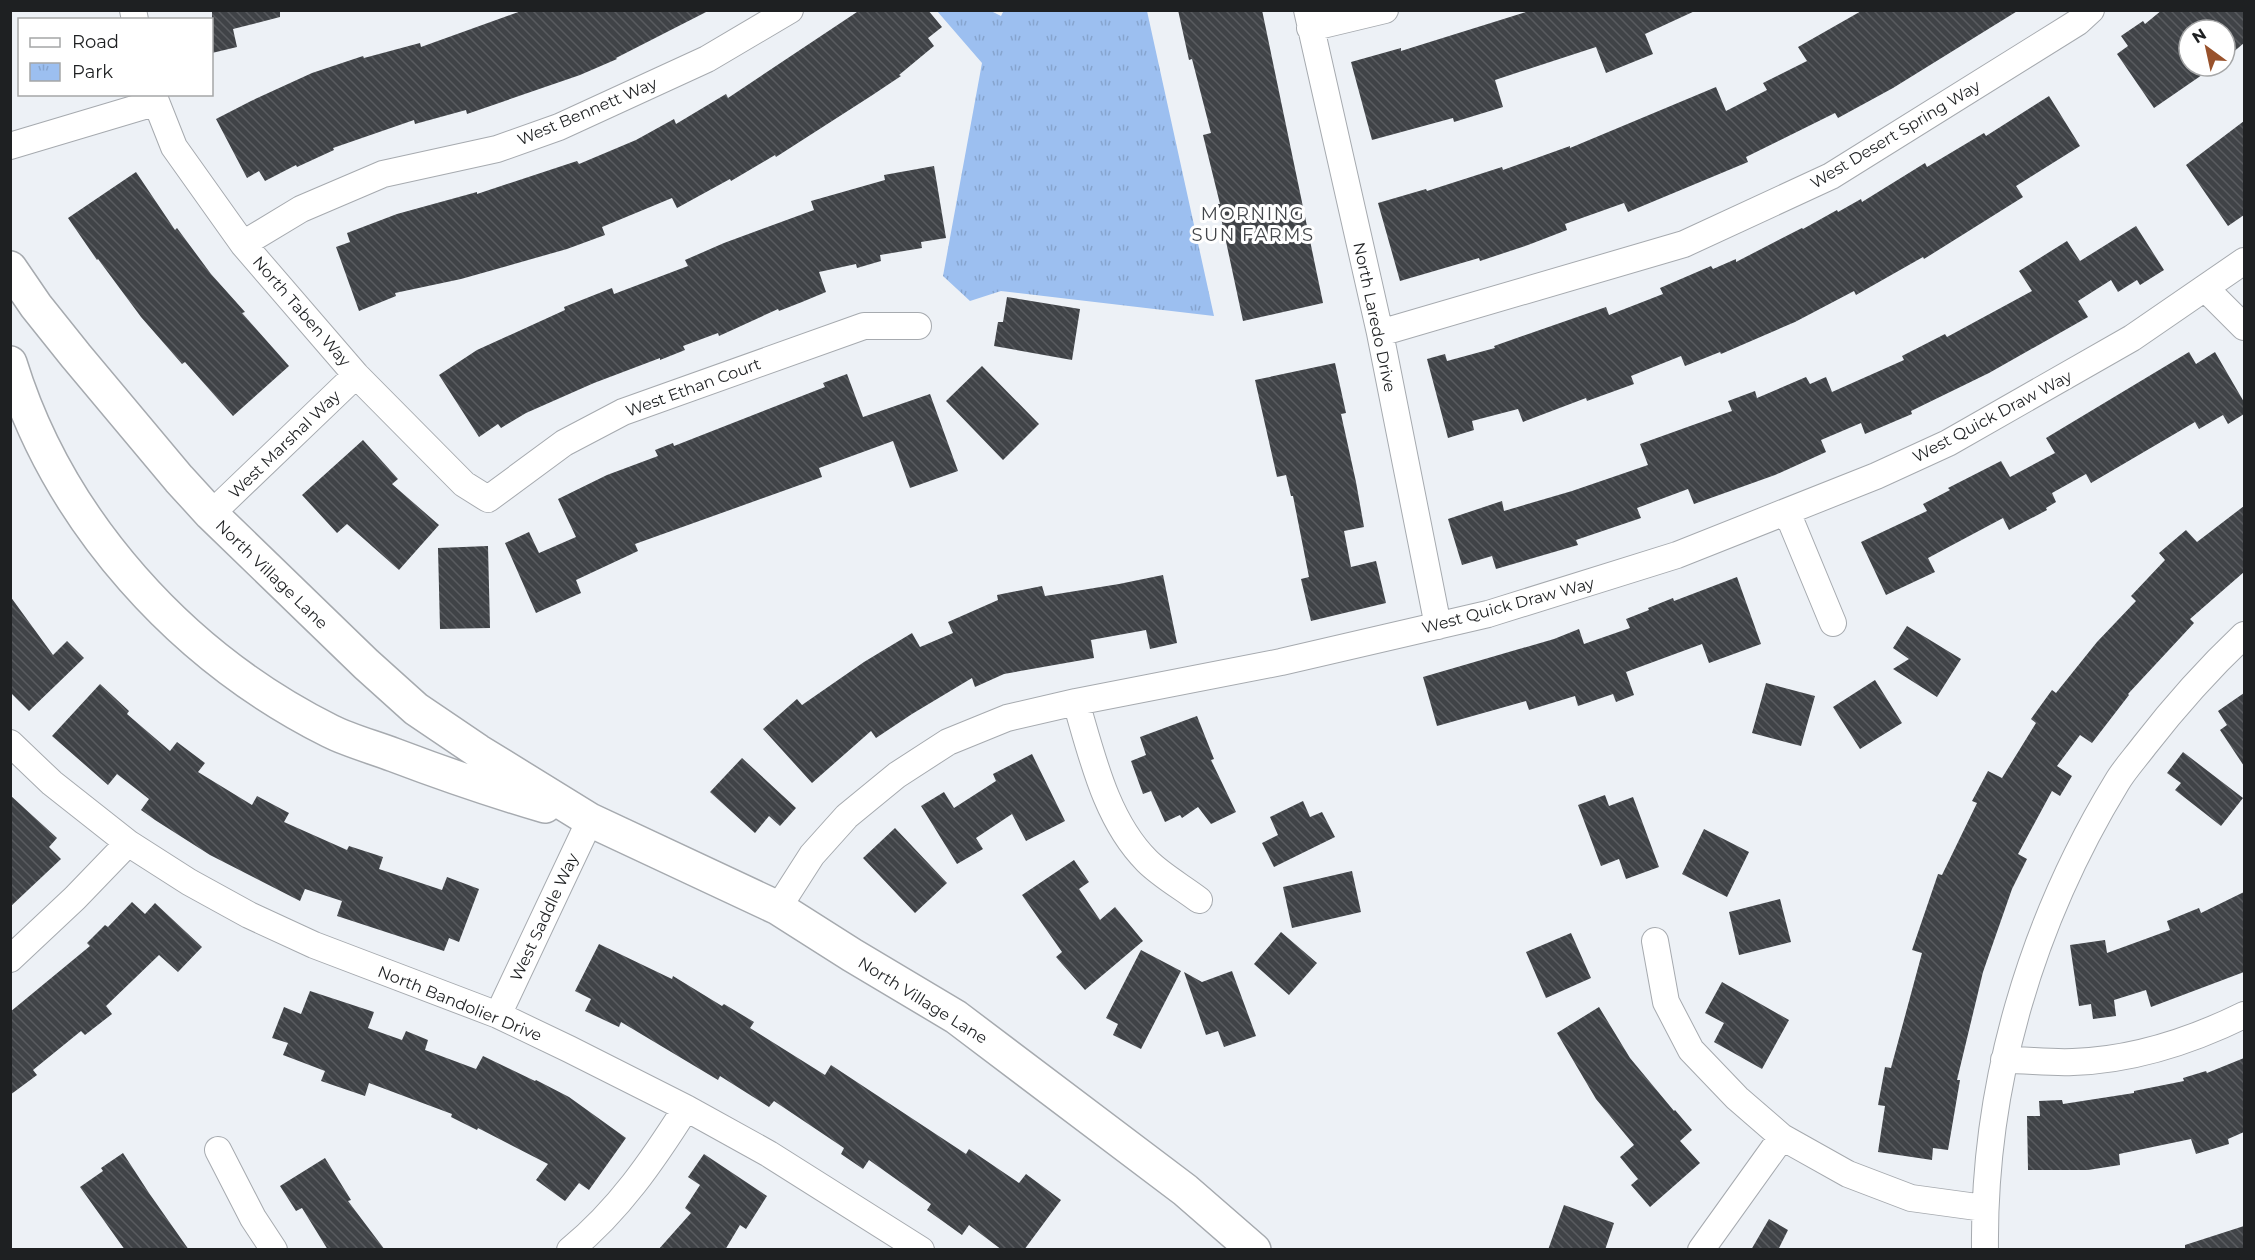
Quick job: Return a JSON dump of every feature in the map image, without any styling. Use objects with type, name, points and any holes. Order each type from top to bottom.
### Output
[{"type":"street","name":"West Bennett Way","points":[[243,244],[301,209],[383,174],[497,149],[559,127],[707,59],[790,10]]},
{"type":"street","points":[[1309,19],[1385,10]]},
{"type":"street","name":"West Desert Spring Way","points":[[1380,333],[1684,244],[1831,176],[2080,14]]},
{"type":"street","name":"North Laredo Drive","points":[[1309,19],[1380,333],[1437,626]]},
{"type":"street","name":"North Taben Way","points":[[153,99],[174,147],[243,244],[356,375],[464,484],[488,499]]},
{"type":"street","points":[[10,146],[153,99]]},
{"type":"street","name":"West Quick Draw Way","points":[[778,908],[812,855],[846,816],[897,775],[948,742],[1007,718],[1076,702],[1281,662],[1488,614],[1677,555],[1876,476],[1948,443],[2132,338],[2244,261]]},
{"type":"street","name":"North Village Lane","points":[[10,268],[36,306],[76,356],[212,514],[366,664],[416,709],[478,751],[590,820],[778,908],[956,1017],[1185,1190],[1254,1250]]},
{"type":"street","points":[[2206,289],[2244,327]]},
{"type":"street","name":"West Ethan Court","points":[[488,499],[564,443],[623,412],[864,326],[918,326]]},
{"type":"street","name":"North Village Lane","points":[[10,363],[41,440],[69,492],[97,534],[140,586],[184,631],[222,664],[275,701],[332,732],[469,783],[590,820]]},
{"type":"street","name":"West Marshal Way","points":[[212,514],[356,375]]},
{"type":"street","points":[[1787,512],[1833,623]]},
{"type":"street","points":[[1985,1250],[1984,1208],[1995,1110],[2004,1060],[2024,984],[2045,925],[2079,852],[2118,781],[2165,720],[2216,661],[2244,635]]},
{"type":"street","points":[[1076,702],[1094,763],[1118,822],[1147,860],[1199,900]]},
{"type":"street","name":"North Bandolier Drive","points":[[10,743],[52,783],[128,843],[189,882],[260,920],[314,945],[498,1015],[686,1108],[769,1154],[921,1250]]},
{"type":"street","name":"West Saddle Way","points":[[498,1015],[590,820]]},
{"type":"street","points":[[10,959],[75,898],[128,843]]},
{"type":"street","points":[[1655,941],[1666,1002],[1691,1050],[1737,1098],[1782,1137],[1848,1174],[1911,1198],[1984,1208]]},
{"type":"street","points":[[2004,1060],[2072,1062],[2125,1057],[2185,1041],[2244,1015]]},
{"type":"street","points":[[570,1250],[628,1194],[651,1164],[686,1108]]},
{"type":"street","points":[[1701,1250],[1782,1137]]},
{"type":"street","points":[[218,1150],[253,1218],[274,1250]]},
{"type":"green space","points":[[1004,10],[1147,11],[1214,316],[1001,291],[970,301],[943,276],[982,63],[937,11],[991,11],[1001,16]]},
{"type":"building","points":[[212,10],[280,10],[280,17],[233,29],[237,47],[213,53]]},
{"type":"building","points":[[524,10],[710,10],[617,59],[580,75],[467,114],[466,110],[415,124],[414,120],[333,148],[334,150],[297,167],[296,165],[265,181],[259,171],[247,178],[216,119],[312,73],[363,56],[364,58],[420,43],[421,47]]},
{"type":"building","points":[[860,10],[928,10],[942,27],[928,38],[934,46],[899,75],[901,76],[776,157],[775,155],[731,181],[730,179],[677,208],[672,198],[602,227],[605,235],[567,249],[461,279],[395,293],[396,296],[359,311],[336,247],[350,242],[347,233],[397,214],[477,192],[477,194],[577,161],[579,164],[636,140],[674,119],[676,124],[726,94],[728,98]]},
{"type":"building","points":[[1178,10],[1262,10],[1323,303],[1243,321],[1218,204],[1220,204],[1203,135],[1211,133],[1192,59],[1189,60]]},
{"type":"building","points":[[1532,10],[1697,10],[1645,34],[1653,54],[1606,73],[1596,47],[1495,80],[1503,107],[1454,122],[1453,118],[1372,140],[1351,62],[1401,48],[1401,51]]},
{"type":"building","points":[[1863,10],[2019,10],[1893,88],[1838,118],[1835,113],[1746,157],[1748,162],[1628,212],[1624,203],[1565,224],[1567,230],[1528,245],[1480,261],[1479,258],[1400,281],[1378,203],[1426,189],[1427,191],[1502,167],[1503,170],[1570,146],[1570,148],[1716,87],[1726,111],[1767,90],[1763,83],[1807,61],[1798,47]]},
{"type":"building","points":[[2162,10],[2244,10],[2244,43],[2237,49],[2237,18],[2177,18],[2177,78],[2198,78],[2154,108],[2117,54],[2128,46],[2121,36],[2143,21],[2145,24]]},
{"type":"building","points":[[2049,96],[2080,146],[2016,186],[2023,197],[1924,259],[1923,257],[1856,295],[1854,291],[1795,322],[1721,354],[1720,352],[1685,366],[1681,356],[1631,376],[1634,384],[1587,401],[1586,398],[1523,422],[1518,409],[1472,421],[1474,430],[1448,438],[1427,359],[1445,354],[1447,361],[1495,348],[1494,346],[1606,307],[1609,315],[1663,294],[1660,288],[1711,266],[1713,269],[1736,259],[1736,262],[1837,210],[1838,212],[1861,199],[1862,202],[1925,163],[1927,167],[1984,133],[1986,136]]},
{"type":"building","points":[[2244,121],[2244,215],[2228,226],[2186,165]]},
{"type":"building","points":[[934,166],[946,238],[921,242],[922,248],[880,255],[881,261],[857,268],[856,264],[819,272],[826,292],[779,311],[778,309],[719,336],[718,333],[683,346],[685,350],[660,360],[660,358],[594,383],[526,413],[501,428],[498,424],[479,437],[439,375],[477,350],[565,310],[564,307],[612,288],[614,294],[688,266],[685,260],[814,210],[811,201],[885,180],[884,175]]},
{"type":"building","points":[[136,172],[175,230],[177,228],[211,274],[245,312],[242,313],[289,366],[233,416],[185,362],[182,364],[141,317],[68,218]]},
{"type":"building","points":[[2136,226],[2164,270],[2140,285],[2137,280],[2118,292],[2111,280],[2078,301],[2088,317],[1989,373],[1911,411],[1912,414],[1865,434],[1861,423],[1821,440],[1826,452],[1775,475],[1694,504],[1688,489],[1637,508],[1641,518],[1576,540],[1578,545],[1496,569],[1492,556],[1462,565],[1448,519],[1502,501],[1504,511],[1648,465],[1640,444],[1732,411],[1728,401],[1755,391],[1757,398],[1806,377],[1810,384],[1826,377],[1832,392],[1904,360],[1902,356],[1945,334],[1947,337],[2032,291],[2019,271],[2067,241],[2080,261]]},
{"type":"building","points":[[1007,297],[1080,309],[1072,360],[994,346],[998,322],[1003,322]]},
{"type":"building","points":[[2189,352],[2196,364],[2215,352],[2244,402],[2244,414],[2228,424],[2223,415],[2199,429],[2195,422],[2091,483],[2086,474],[2052,493],[2056,502],[2046,508],[2047,510],[2009,530],[2003,518],[1928,558],[1935,572],[1886,595],[1861,542],[1927,511],[1923,504],[1950,490],[1948,488],[2001,461],[2010,477],[2055,453],[2046,438]]},
{"type":"building","points":[[1335,363],[1346,413],[1341,414],[1364,527],[1344,531],[1351,567],[1376,561],[1386,603],[1311,621],[1301,579],[1309,577],[1293,496],[1291,496],[1286,475],[1277,477],[1255,380]]},
{"type":"building","points":[[982,366],[1039,424],[1003,460],[946,401]]},
{"type":"building","points":[[847,374],[863,417],[930,394],[958,471],[910,488],[893,441],[819,468],[822,477],[635,544],[638,551],[576,580],[581,593],[536,613],[505,543],[529,532],[539,553],[576,537],[558,499],[607,475],[658,456],[655,450],[673,443],[674,446],[825,387],[823,383]]},
{"type":"building","points":[[363,440],[398,479],[392,484],[439,525],[399,570],[347,524],[337,533],[302,495]]},
{"type":"building","points":[[2244,506],[2244,572],[2190,619],[2194,623],[2128,694],[2092,743],[2080,735],[2057,766],[2072,776],[2060,796],[2052,791],[2018,854],[2027,859],[2012,889],[1983,972],[1957,1080],[1960,1080],[1948,1150],[1933,1148],[1932,1160],[1878,1152],[1885,1106],[1878,1105],[1885,1067],[1891,1068],[1922,953],[1912,950],[1938,874],[1942,875],[1977,803],[1972,801],[1988,771],[2002,778],[2036,723],[2031,719],[2052,690],[2056,693],[2097,642],[2136,601],[2131,596],[2165,560],[2159,553],[2186,530],[2197,542]]},
{"type":"building","points":[[488,546],[490,628],[440,629],[438,548]]},
{"type":"building","points":[[1163,575],[1177,643],[1150,649],[1146,630],[1091,640],[1094,658],[1004,674],[975,687],[972,678],[876,738],[871,731],[812,783],[763,729],[797,699],[802,705],[864,662],[912,633],[920,647],[953,633],[948,622],[998,600],[997,595],[1042,586],[1045,596]]},
{"type":"building","points":[[1737,577],[1761,644],[1709,663],[1702,644],[1626,672],[1634,695],[1616,702],[1613,694],[1578,706],[1575,696],[1529,710],[1526,701],[1437,726],[1423,677],[1554,639],[1579,629],[1584,644],[1630,628],[1626,619],[1649,610],[1648,608],[1673,598],[1674,601]]},
{"type":"building","points":[[10,596],[53,655],[67,641],[84,658],[29,711],[10,692]]},
{"type":"building","points":[[1907,626],[1961,659],[1937,697],[1893,669],[1909,659],[1893,648]]},
{"type":"building","points":[[1875,680],[1902,723],[1860,749],[1833,707]]},
{"type":"building","points":[[1766,683],[1815,696],[1801,746],[1752,733]]},
{"type":"building","points":[[100,684],[129,711],[127,714],[170,751],[177,742],[205,763],[198,772],[252,805],[257,796],[289,813],[284,822],[347,850],[349,846],[383,857],[379,869],[442,890],[447,877],[479,889],[459,942],[449,938],[444,951],[337,916],[342,901],[305,889],[300,901],[210,855],[141,810],[149,799],[117,774],[108,785],[52,736]]},
{"type":"building","points":[[2244,693],[2244,766],[2220,730],[2227,725],[2218,711]]},
{"type":"building","points":[[1197,716],[1214,759],[1211,760],[1236,812],[1211,824],[1198,807],[1182,818],[1180,815],[1165,822],[1151,791],[1143,794],[1131,761],[1146,755],[1140,737]]},
{"type":"building","points":[[2183,752],[2243,798],[2221,826],[2175,790],[2181,783],[2167,773]]},
{"type":"building","points":[[1032,754],[1065,821],[1026,841],[1012,814],[976,838],[983,849],[957,864],[921,806],[944,792],[954,808],[996,781],[993,774]]},
{"type":"building","points":[[742,758],[796,808],[780,826],[769,816],[755,833],[710,792]]},
{"type":"building","points":[[10,795],[57,838],[49,847],[61,859],[10,907]]},
{"type":"building","points":[[1605,795],[1609,806],[1633,797],[1659,867],[1626,879],[1619,859],[1601,866],[1578,805]]},
{"type":"building","points":[[1303,801],[1310,817],[1322,812],[1335,837],[1274,867],[1262,843],[1278,835],[1270,817]]},
{"type":"building","points":[[895,828],[947,883],[915,913],[863,858]]},
{"type":"building","points":[[1704,829],[1749,852],[1727,897],[1682,874]]},
{"type":"building","points":[[1074,860],[1089,882],[1079,889],[1100,920],[1115,907],[1143,941],[1085,990],[1056,957],[1062,952],[1022,895]]},
{"type":"building","points":[[1352,871],[1361,912],[1292,928],[1283,887]]},
{"type":"building","points":[[2244,892],[2244,972],[2151,1007],[2146,990],[2114,1000],[2116,1016],[2093,1019],[2091,1004],[2079,1006],[2070,945],[2105,940],[2107,953],[2170,930],[2167,921],[2199,908],[2201,913]]},
{"type":"building","points":[[1780,899],[1791,942],[1739,955],[1729,912]]},
{"type":"building","points":[[132,902],[145,914],[155,903],[202,947],[178,972],[159,955],[106,1006],[112,1014],[85,1035],[81,1031],[33,1070],[37,1075],[10,1095],[10,1012],[90,946],[87,943],[105,925],[108,927]]},
{"type":"building","points":[[1281,932],[1317,963],[1289,995],[1254,964]]},
{"type":"building","points":[[1571,933],[1591,978],[1546,998],[1526,952]]},
{"type":"building","points":[[599,944],[672,979],[673,976],[722,1006],[724,1004],[754,1022],[750,1028],[825,1075],[831,1065],[966,1154],[969,1149],[1019,1183],[1026,1174],[1061,1200],[1024,1250],[1002,1250],[969,1225],[962,1235],[927,1210],[931,1204],[869,1160],[863,1169],[841,1154],[844,1148],[774,1101],[769,1107],[720,1076],[718,1080],[621,1022],[619,1027],[585,1011],[591,999],[575,991]]},
{"type":"building","points":[[1141,950],[1181,971],[1141,1049],[1113,1035],[1118,1024],[1106,1018]]},
{"type":"building","points":[[1232,971],[1256,1036],[1224,1047],[1218,1031],[1206,1035],[1184,972],[1202,982]]},
{"type":"building","points":[[1722,982],[1789,1020],[1762,1069],[1714,1042],[1724,1023],[1705,1013]]},
{"type":"building","points":[[310,991],[374,1012],[368,1028],[402,1040],[406,1031],[428,1040],[425,1050],[476,1069],[483,1056],[536,1080],[569,1097],[626,1138],[589,1190],[579,1183],[565,1201],[536,1180],[548,1164],[478,1128],[477,1130],[451,1117],[452,1114],[369,1083],[365,1096],[321,1081],[325,1071],[283,1055],[288,1043],[272,1038],[284,1007],[301,1014]]},
{"type":"building","points":[[1599,1007],[1630,1058],[1692,1130],[1680,1141],[1700,1163],[1650,1207],[1631,1185],[1638,1179],[1620,1157],[1634,1145],[1596,1099],[1557,1033]]},
{"type":"building","points":[[2244,1058],[2244,1132],[2228,1139],[2229,1144],[2196,1154],[2191,1139],[2119,1154],[2120,1165],[2088,1170],[2028,1170],[2027,1116],[2040,1116],[2039,1101],[2062,1100],[2063,1104],[2134,1093],[2134,1091],[2184,1081],[2183,1078],[2206,1071],[2207,1073]]},
{"type":"building","points":[[123,1153],[189,1250],[125,1250],[80,1187],[103,1171],[101,1168]]},
{"type":"building","points":[[704,1154],[767,1196],[746,1229],[740,1225],[725,1250],[658,1250],[691,1213],[685,1208],[700,1185],[688,1177]]},
{"type":"building","points":[[325,1158],[351,1200],[348,1201],[385,1250],[328,1250],[302,1208],[296,1211],[280,1186]]},
{"type":"building","points":[[1564,1205],[1614,1223],[1605,1250],[1548,1250]]},
{"type":"building","points":[[1769,1219],[1788,1230],[1778,1250],[1751,1250]]},
{"type":"building","points":[[2244,1226],[2244,1250],[2185,1250],[2185,1245]]},
{"type":"district","name":"MORNING SUN FARMS","points":[[1253,224]]}]
